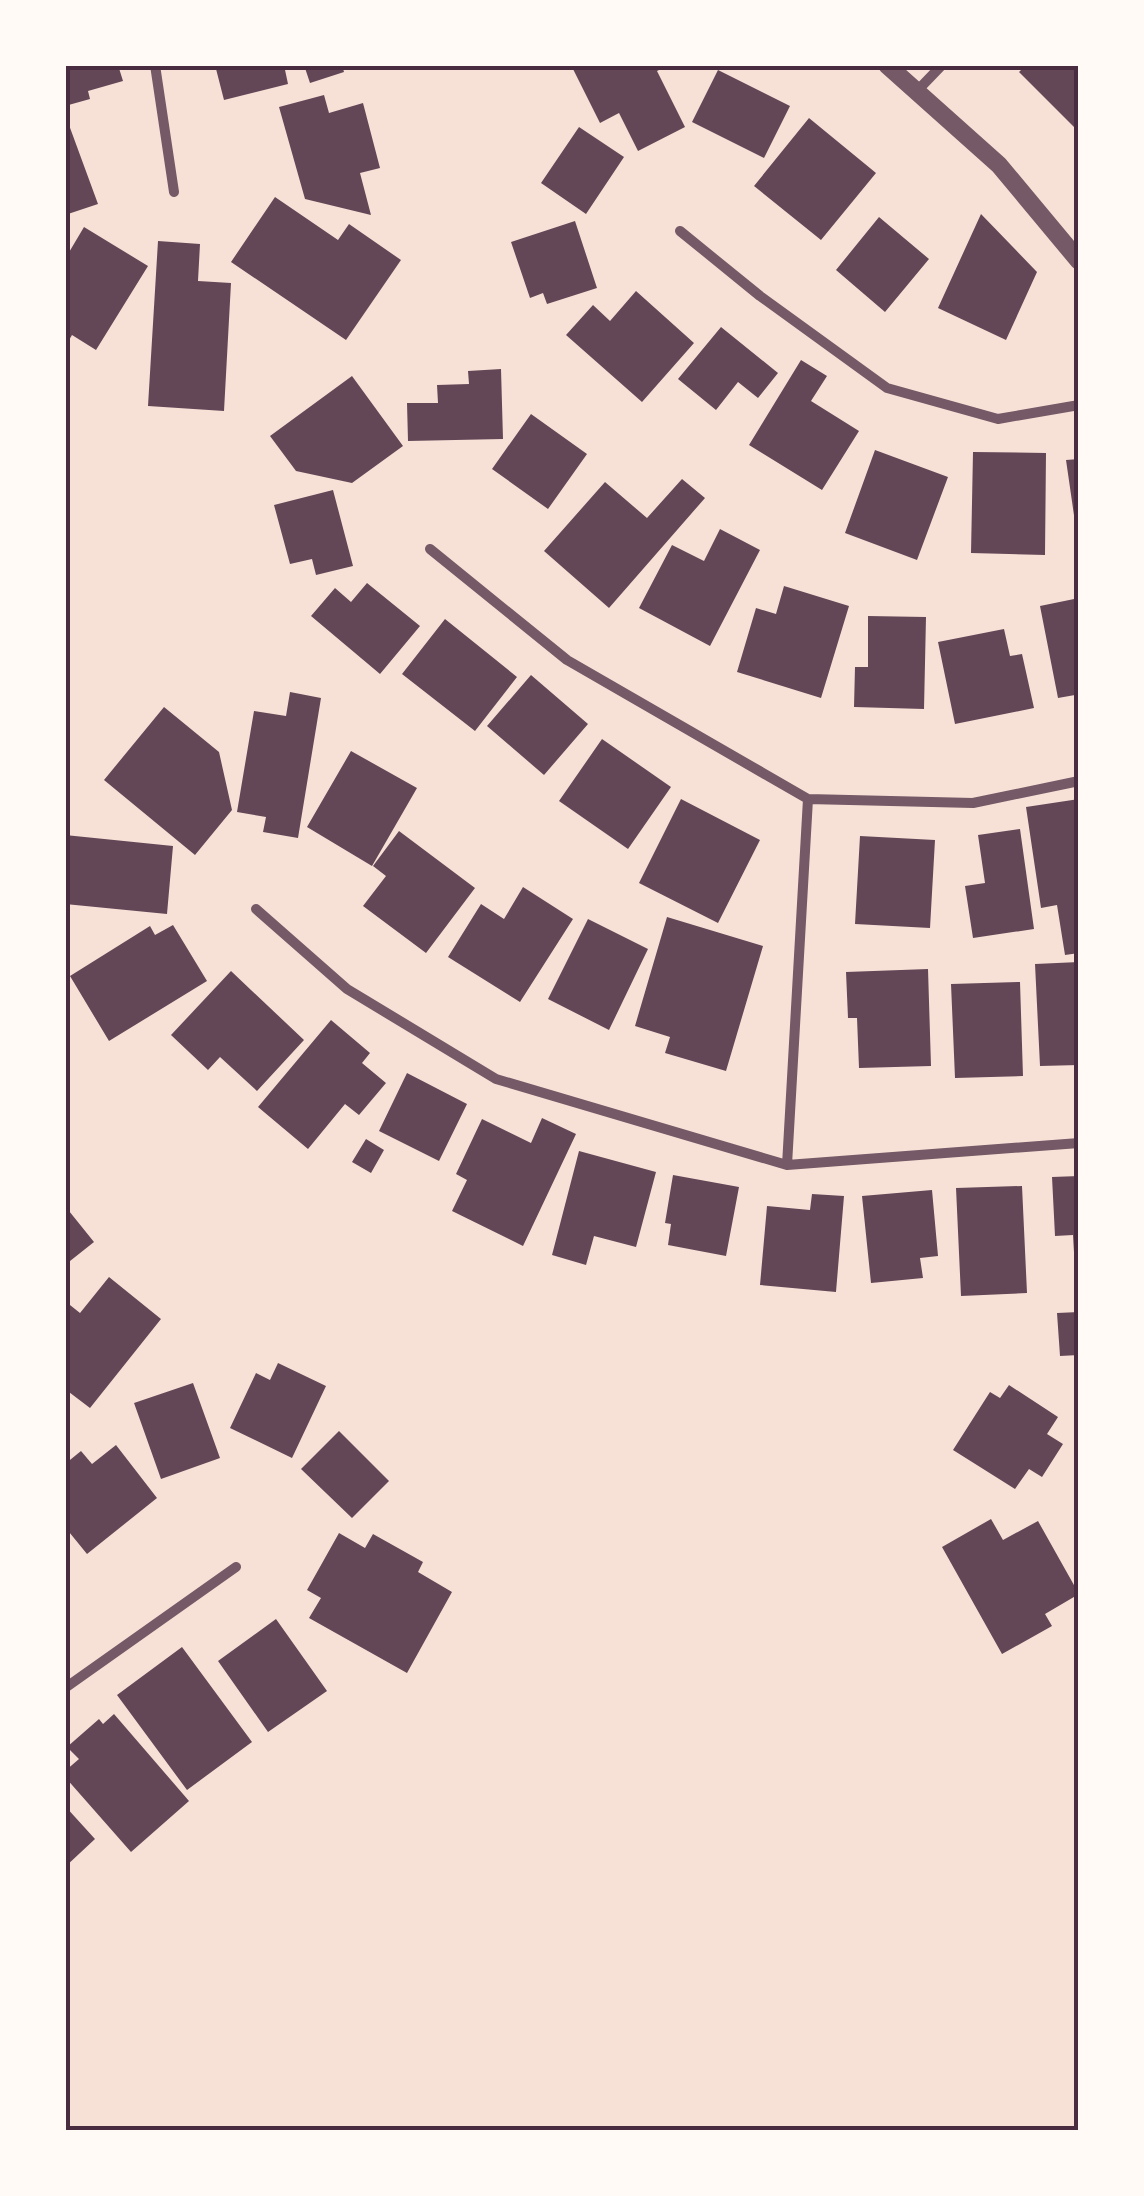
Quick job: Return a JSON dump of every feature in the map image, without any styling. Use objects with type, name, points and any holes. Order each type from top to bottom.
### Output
[{"type":"street","points":[[155,65],[174,192]]},
{"type":"street","points":[[886,65],[998,165],[1079,261]]},
{"type":"street","points":[[916,92],[942,65]]},
{"type":"street","points":[[680,231],[887,388],[998,419],[1079,405]]},
{"type":"street","points":[[430,549],[568,660],[808,799],[974,804],[1079,781]]},
{"type":"street","points":[[786,1165],[808,799]]},
{"type":"street","points":[[256,909],[347,989],[496,1078],[786,1165],[1079,1143]]},
{"type":"street","points":[[65,1688],[236,1567]]},
{"type":"building","points":[[65,65],[118,65],[123,81],[88,91],[90,99],[65,106]]},
{"type":"building","points":[[215,65],[284,65],[288,84],[224,100]]},
{"type":"building","points":[[304,65],[342,65],[344,72],[310,83]]},
{"type":"building","points":[[571,65],[669,65],[657,71],[685,127],[638,151],[619,113],[600,123]]},
{"type":"building","points":[[1026,65],[1079,65],[1079,132],[1019,72]]},
{"type":"building","points":[[718,70],[790,106],[764,158],[692,122]]},
{"type":"building","points":[[324,95],[329,113],[363,103],[380,168],[360,173],[371,215],[305,199],[279,107]]},
{"type":"building","points":[[809,118],[876,173],[821,240],[754,186]]},
{"type":"building","points":[[69,125],[98,204],[65,215],[65,127]]},
{"type":"building","points":[[579,127],[624,157],[586,214],[541,183]]},
{"type":"building","points":[[275,197],[338,240],[349,224],[401,260],[346,340],[231,262]]},
{"type":"building","points":[[981,214],[1037,272],[1006,340],[938,308]]},
{"type":"building","points":[[879,217],[929,259],[885,312],[836,270]]},
{"type":"building","points":[[575,221],[597,288],[547,304],[543,293],[530,298],[511,242]]},
{"type":"building","points":[[84,227],[148,266],[96,350],[72,335],[65,347],[65,259]]},
{"type":"building","points":[[158,241],[200,244],[198,281],[231,283],[224,411],[148,406]]},
{"type":"building","points":[[636,291],[694,343],[642,402],[566,335],[593,305],[610,321]]},
{"type":"building","points":[[721,327],[778,373],[758,398],[738,382],[716,410],[678,379]]},
{"type":"building","points":[[801,360],[827,376],[811,401],[859,431],[822,490],[749,445]]},
{"type":"building","points":[[501,369],[503,439],[408,441],[407,403],[438,403],[437,385],[469,384],[468,371]]},
{"type":"building","points":[[352,376],[403,446],[352,483],[296,471],[270,436]]},
{"type":"building","points":[[531,414],[587,454],[548,509],[492,469]]},
{"type":"building","points":[[875,450],[948,477],[917,560],[845,533]]},
{"type":"building","points":[[973,452],[1046,453],[1045,555],[971,553]]},
{"type":"building","points":[[1079,459],[1079,536],[1077,536],[1066,460]]},
{"type":"building","points":[[682,479],[705,498],[609,608],[544,551],[605,482],[647,518]]},
{"type":"building","points":[[333,490],[353,566],[316,575],[312,559],[290,564],[274,505]]},
{"type":"building","points":[[720,529],[760,550],[710,646],[639,608],[672,545],[704,561]]},
{"type":"building","points":[[367,583],[420,626],[380,674],[311,616],[335,588],[351,602]]},
{"type":"building","points":[[784,586],[849,606],[821,698],[737,672],[756,608],[776,614]]},
{"type":"building","points":[[1079,598],[1078,704],[1075,695],[1058,698],[1040,606]]},
{"type":"building","points":[[868,616],[926,617],[924,709],[854,707],[855,667],[868,667]]},
{"type":"building","points":[[445,619],[517,677],[475,731],[402,674]]},
{"type":"building","points":[[1004,629],[1010,656],[1022,654],[1034,708],[955,724],[938,642]]},
{"type":"building","points":[[531,675],[588,724],[544,775],[487,726]]},
{"type":"building","points":[[290,692],[321,698],[298,838],[263,832],[266,817],[237,812],[254,711],[286,716]]},
{"type":"building","points":[[164,707],[219,752],[232,810],[195,855],[104,780]]},
{"type":"building","points":[[602,739],[671,787],[628,849],[559,801]]},
{"type":"building","points":[[351,751],[417,788],[372,866],[307,827]]},
{"type":"building","points":[[681,799],[760,840],[718,923],[639,883]]},
{"type":"building","points":[[1079,799],[1079,953],[1065,955],[1057,905],[1041,908],[1026,807]]},
{"type":"building","points":[[1020,829],[1034,929],[973,938],[965,886],[985,883],[978,835]]},
{"type":"building","points":[[399,831],[475,888],[426,953],[363,906],[386,876],[373,866]]},
{"type":"building","points":[[65,835],[173,846],[167,914],[65,904]]},
{"type":"building","points":[[860,836],[935,840],[930,928],[855,924]]},
{"type":"building","points":[[523,887],[573,919],[520,1002],[448,957],[481,904],[504,919]]},
{"type":"building","points":[[667,917],[763,946],[726,1071],[665,1053],[670,1037],[635,1026]]},
{"type":"building","points":[[588,919],[648,949],[609,1030],[548,999]]},
{"type":"building","points":[[173,925],[207,981],[109,1041],[70,976],[150,926],[155,935]]},
{"type":"building","points":[[1079,962],[1079,1065],[1040,1066],[1035,964]]},
{"type":"building","points":[[928,969],[931,1066],[859,1068],[857,1018],[848,1018],[846,972]]},
{"type":"building","points":[[231,971],[304,1040],[257,1091],[220,1057],[208,1070],[171,1035]]},
{"type":"building","points":[[1020,982],[1023,1076],[955,1078],[951,984]]},
{"type":"building","points":[[331,1020],[370,1053],[362,1063],[386,1083],[359,1115],[345,1104],[308,1149],[258,1107]]},
{"type":"building","points":[[407,1073],[467,1104],[439,1161],[379,1131]]},
{"type":"building","points":[[542,1118],[576,1134],[523,1246],[452,1211],[467,1180],[456,1174],[482,1119],[531,1143]]},
{"type":"building","points":[[366,1139],[384,1150],[371,1173],[352,1162]]},
{"type":"building","points":[[579,1151],[656,1172],[636,1247],[594,1236],[586,1265],[552,1255]]},
{"type":"building","points":[[673,1175],[739,1187],[726,1256],[668,1245],[671,1224],[665,1223]]},
{"type":"building","points":[[1079,1176],[1079,1270],[1075,1270],[1073,1235],[1055,1236],[1052,1177]]},
{"type":"building","points":[[1022,1186],[1027,1293],[961,1296],[956,1188]]},
{"type":"building","points":[[932,1190],[938,1256],[920,1258],[923,1278],[871,1283],[862,1196]]},
{"type":"building","points":[[812,1194],[844,1196],[836,1292],[760,1285],[767,1206],[810,1210]]},
{"type":"building","points":[[65,1206],[94,1242],[65,1265]]},
{"type":"building","points":[[109,1277],[161,1319],[90,1408],[65,1389],[65,1301],[80,1313]]},
{"type":"building","points":[[1079,1312],[1079,1355],[1060,1356],[1057,1313]]},
{"type":"building","points":[[278,1363],[326,1386],[292,1458],[230,1428],[256,1373],[270,1380]]},
{"type":"building","points":[[193,1383],[220,1458],[161,1479],[134,1403]]},
{"type":"building","points":[[1009,1385],[1058,1417],[1047,1434],[1063,1444],[1042,1477],[1029,1469],[1015,1489],[953,1450],[990,1392],[1000,1398]]},
{"type":"building","points":[[339,1431],[389,1481],[352,1518],[301,1469]]},
{"type":"building","points":[[116,1445],[157,1498],[87,1554],[65,1527],[65,1464],[81,1451],[92,1464]]},
{"type":"building","points":[[991,1519],[1003,1540],[1038,1521],[1079,1594],[1045,1614],[1052,1626],[1002,1654],[942,1547]]},
{"type":"building","points":[[339,1533],[365,1548],[373,1534],[423,1562],[418,1572],[452,1592],[407,1673],[309,1618],[321,1598],[307,1590]]},
{"type":"building","points":[[276,1619],[327,1691],[268,1732],[218,1661]]},
{"type":"building","points":[[182,1647],[252,1742],[187,1790],[117,1695]]},
{"type":"building","points":[[114,1714],[189,1801],[131,1852],[65,1777],[65,1771],[79,1759],[67,1747],[99,1719],[103,1724]]},
{"type":"building","points":[[65,1806],[95,1839],[65,1867]]}]
